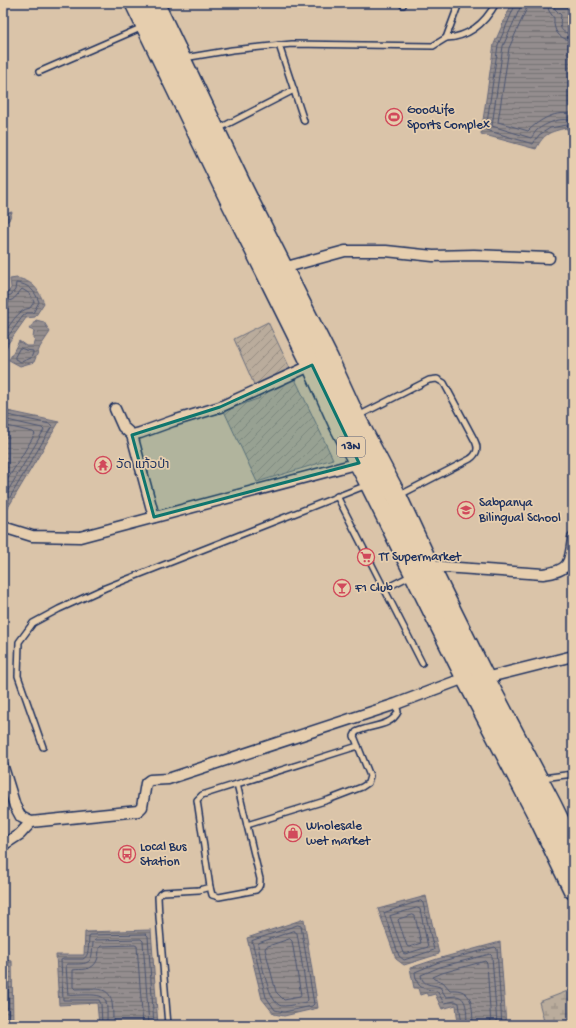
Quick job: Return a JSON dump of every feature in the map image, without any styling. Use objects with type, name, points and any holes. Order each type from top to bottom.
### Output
[{"type":"highway","name":"13N","points":[[135,3],[229,198],[312,365],[339,425],[370,484],[421,570],[477,676],[538,778],[569,837]]},
{"type":"highway","name":"13N","points":[[154,3],[328,358],[355,417],[397,497],[421,570]]},
{"type":"highway","name":"13N","points":[[477,676],[536,812],[573,888]]},
{"type":"street","points":[[283,268],[345,251],[386,251],[433,256],[474,255],[549,258]]},
{"type":"street","points":[[132,435],[220,407],[312,365]]},
{"type":"street","points":[[115,409],[123,427],[132,435],[154,517]]},
{"type":"street","points":[[3,527],[32,536],[80,537],[359,463]]},
{"type":"street","points":[[421,570],[543,574],[556,572],[565,568],[571,555],[573,538]]},
{"type":"street","points":[[3,767],[15,806],[21,817],[32,822],[138,811],[142,807],[146,783],[150,780],[168,779],[477,676],[573,656]]},
{"type":"street","points":[[3,845],[20,834],[32,822]]},
{"type":"lane","points":[[446,38],[459,3]]},
{"type":"lane","points":[[181,58],[232,50],[292,44],[434,46],[446,38],[457,37],[468,33],[479,26],[496,3]]},
{"type":"lane","points":[[39,72],[146,26]]},
{"type":"lane","points":[[279,45],[304,121]]},
{"type":"lane","points":[[215,130],[294,90]]},
{"type":"lane","points":[[355,417],[429,380],[438,379],[444,383],[476,441],[476,453],[470,459],[397,497]]},
{"type":"lane","points":[[43,747],[18,676],[19,642],[33,623],[59,609],[106,588],[370,484]]},
{"type":"lane","points":[[337,496],[422,662]]},
{"type":"lane","points":[[384,589],[421,570]]},
{"type":"lane","points":[[247,825],[328,800],[368,783],[370,776],[354,736],[356,732],[390,722],[396,717],[398,712],[396,704]]},
{"type":"lane","points":[[237,784],[260,879],[259,887],[256,890],[219,897],[212,895],[210,887],[197,800],[202,795],[237,784],[358,746]]},
{"type":"lane","points":[[538,778],[573,774]]},
{"type":"lane","points":[[168,1025],[158,897],[163,892],[199,890],[210,887]]},
{"type":"highlighted area","points":[[312,365],[359,463],[154,517],[132,435],[220,407]]},
{"type":"green space","points":[[268,322],[333,459],[257,482],[224,411],[260,398],[234,339]]},
{"type":"green space","points":[[573,989],[573,1025],[545,1025],[539,1002]]},
{"type":"water","points":[[512,3],[555,3],[571,7],[568,25],[573,26],[573,137],[566,128],[556,131],[545,136],[536,149],[481,134],[494,44]]},
{"type":"water","points":[[3,203],[7,207],[7,213],[12,212],[9,220],[4,224]]},
{"type":"water","points":[[17,278],[27,281],[34,286],[44,303],[35,317],[26,318],[5,350],[3,350],[3,288],[8,293],[11,288],[10,279]]},
{"type":"water","points":[[36,320],[44,322],[50,332],[40,347],[34,362],[20,366],[9,360],[19,341],[26,346],[33,346],[35,339],[33,338],[34,331],[29,329]]},
{"type":"water","points":[[3,410],[59,422],[3,516]]},
{"type":"water","points":[[426,896],[439,954],[404,965],[396,959],[378,909]]},
{"type":"water","points":[[304,919],[318,1008],[284,1016],[274,1014],[262,999],[247,938]]},
{"type":"water","points":[[151,930],[158,1025],[99,1025],[97,1003],[59,1005],[56,955],[84,955],[85,932]]},
{"type":"water","points":[[500,942],[506,1025],[458,1025],[456,1005],[442,1009],[435,994],[428,996],[426,993],[420,995],[418,988],[414,988],[410,968]]},
{"type":"water","points":[[3,960],[12,961],[13,1025],[3,1025]]},
{"type":"place","name":"GoodLife Sports Complex","points":[[394,117]]},
{"type":"place","name":"ວັດ ແກ້ວປ່າ","points":[[103,465]]},
{"type":"place","name":"Sabpanya Bilingual School","points":[[466,510]]},
{"type":"place","name":"TT Supermarket","points":[[366,557]]},
{"type":"place","name":"F1 Club","points":[[342,588]]},
{"type":"place","name":"Wholesale wet market","points":[[293,833]]},
{"type":"place","name":"Local Bus Station","points":[[127,854]]}]
